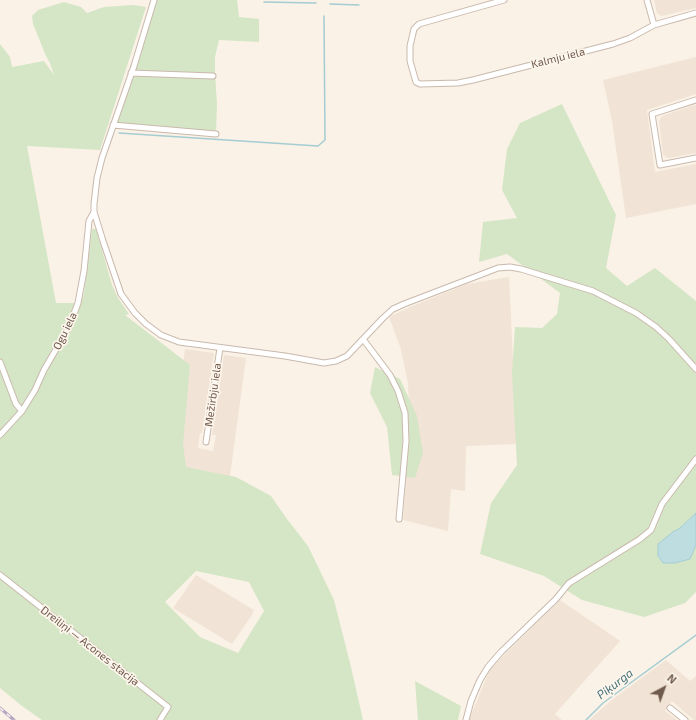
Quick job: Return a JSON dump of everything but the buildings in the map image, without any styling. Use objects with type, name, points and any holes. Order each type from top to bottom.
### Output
[{"type":"street","points":[[154,0],[102,158],[94,197],[94,212],[121,294],[135,313],[146,324],[161,334],[179,342],[285,356],[324,363],[336,361],[347,356],[393,309],[498,268],[510,267],[592,291],[636,313],[656,327],[669,339],[696,370]]},
{"type":"street","name":"Kalmju iela","points":[[504,0],[419,24],[414,29],[410,46],[410,61],[416,82],[420,84],[458,83],[473,80],[613,44],[630,38],[654,25],[696,13]]},
{"type":"street","points":[[647,0],[654,25]]},
{"type":"street","points":[[131,73],[213,76]]},
{"type":"street","points":[[696,100],[652,114],[660,165],[696,158]]},
{"type":"street","points":[[113,125],[216,134]]},
{"type":"street","name":"Ogu iela","points":[[0,435],[22,411],[36,390],[44,370],[69,327],[75,312],[84,271],[89,222],[94,212]]},
{"type":"street","points":[[363,339],[390,375],[398,391],[405,413],[406,441],[399,519]]},
{"type":"street","name":"Mežirbju iela","points":[[206,442],[220,348]]},
{"type":"street","points":[[0,362],[16,404],[22,411]]},
{"type":"street","points":[[466,720],[471,701],[480,680],[488,667],[501,652],[556,599],[569,583],[640,539],[650,530],[662,504],[696,459]]},
{"type":"street","name":"Dreiliņi — Acones stacija","points":[[0,575],[168,707],[160,720]]},
{"type":"street","points":[[670,708],[685,720]]},
{"type":"shaded area","points":[[654,0],[696,0],[696,8],[661,16],[657,13]]},
{"type":"shaded area","points":[[696,57],[696,94],[647,110],[655,172],[696,164],[696,204],[626,218],[612,121],[603,80]]},
{"type":"shaded area","points":[[695,105],[696,153],[668,158],[663,155],[659,121],[662,116]]},
{"type":"shaded area","points":[[509,277],[517,444],[466,446],[465,491],[451,489],[448,531],[403,520],[410,422],[408,384],[401,349],[389,317],[467,284]]},
{"type":"shaded area","points":[[185,349],[214,353],[202,433],[200,433],[198,448],[213,451],[216,435],[212,435],[224,355],[246,358],[229,483],[174,471]]},
{"type":"shaded area","points":[[196,575],[254,610],[232,644],[173,608]]},
{"type":"shaded area","points":[[560,600],[620,641],[555,714],[562,720],[469,720],[490,669]]},
{"type":"shaded area","points":[[666,660],[690,681],[696,676],[696,720],[694,720],[672,701],[665,711],[677,720],[589,720],[613,699]]},
{"type":"green space","points":[[155,0],[237,0],[239,17],[259,19],[259,42],[219,40],[215,57],[217,104],[216,134],[113,125]]},
{"type":"green space","points":[[64,2],[81,7],[87,13],[104,7],[133,5],[146,7],[100,150],[27,146],[56,303],[81,303],[84,294],[92,229],[96,229],[112,285],[118,298],[129,314],[125,315],[190,365],[183,444],[186,467],[236,477],[271,496],[308,546],[334,600],[363,720],[42,720],[0,688],[0,44],[10,57],[12,67],[44,61],[54,75],[33,24],[32,16],[38,10]],"holes":[[[196,571],[249,582],[264,611],[238,653],[200,637],[165,602]]]},
{"type":"green space","points":[[562,104],[616,215],[606,268],[627,286],[655,268],[696,301],[696,513],[679,529],[674,531],[658,544],[658,557],[663,563],[675,563],[690,559],[696,545],[696,592],[685,603],[644,617],[582,600],[544,576],[480,554],[491,503],[517,465],[512,373],[515,327],[542,328],[557,314],[560,293],[507,254],[479,262],[483,222],[517,218],[502,190],[507,149],[520,123]]},
{"type":"green space","points":[[375,367],[400,379],[417,416],[423,453],[415,478],[392,475],[387,427],[370,393]]},
{"type":"green space","points":[[415,681],[461,706],[458,720],[418,720]]},
{"type":"water","points":[[696,513],[696,545],[690,559],[675,563],[663,563],[658,556],[658,544],[674,531],[679,529]]},
{"type":"waterway","points":[[264,2],[316,3]]},
{"type":"waterway","points":[[330,4],[359,5]]},
{"type":"waterway","points":[[119,133],[318,146],[325,140],[324,16]]},
{"type":"waterway","name":"Piķurga","points":[[586,720],[603,703],[696,635]]},
{"type":"railway","points":[[0,708],[14,720]]}]
